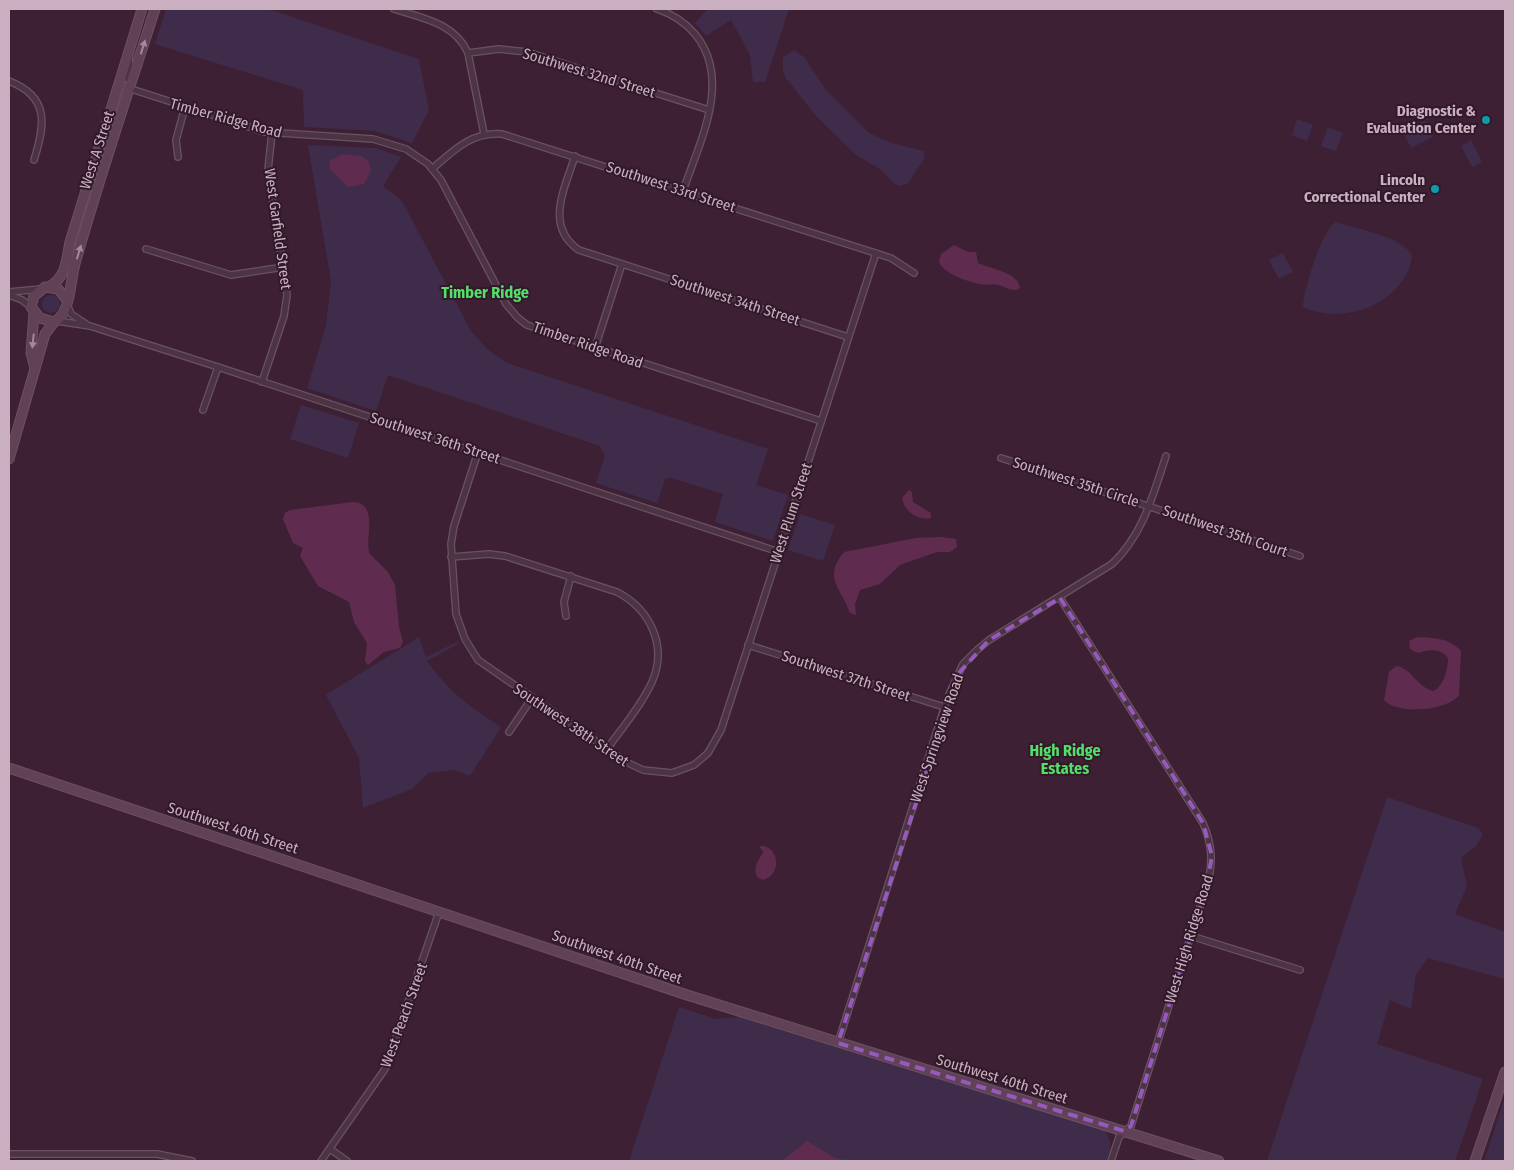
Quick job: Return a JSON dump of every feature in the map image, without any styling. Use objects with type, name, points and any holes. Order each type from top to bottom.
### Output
[{"type":"main road","name":"West A Street","points":[[45,288],[60,279],[65,270],[70,242],[142,9]]},
{"type":"main road","name":"West A Street","points":[[67,302],[76,262],[155,9]]},
{"type":"main road","points":[[9,458],[45,334],[55,321],[65,313],[67,302],[62,292],[45,288],[34,296],[31,353],[34,368]]},
{"type":"main road","points":[[33,310],[45,320],[55,321]]},
{"type":"main road","name":"Southwest 40th Street","points":[[9,768],[838,1043],[1219,1161]]},
{"type":"main road","points":[[1475,1161],[1505,1072]]},
{"type":"street","points":[[394,9],[421,14],[449,28],[461,39],[468,53],[484,134]]},
{"type":"street","points":[[657,9],[681,21],[703,46],[713,78],[709,110],[683,191]]},
{"type":"street","name":"Southwest 32nd Street","points":[[468,53],[499,49],[527,52],[709,110]]},
{"type":"street","points":[[129,52],[130,70],[126,85],[130,90]]},
{"type":"street","points":[[9,81],[28,92],[42,112],[40,139],[34,160]]},
{"type":"street","name":"Timber Ridge Road","points":[[130,90],[272,134],[384,140],[413,153],[432,169],[447,192],[512,312],[523,322],[537,330],[821,421]]},
{"type":"street","points":[[178,157],[176,140],[185,107]]},
{"type":"street","name":"West Garfield Street","points":[[262,382],[286,308],[287,283],[268,170],[272,134]]},
{"type":"street","name":"Southwest 33rd Street","points":[[432,169],[464,142],[484,134],[502,134],[876,253],[902,264],[914,273]]},
{"type":"street","name":"Southwest 34th Street","points":[[575,156],[558,216],[562,233],[578,250],[848,337]]},
{"type":"street","points":[[146,249],[231,275],[284,267]]},
{"type":"street","name":"West Plum Street","points":[[694,765],[708,753],[717,738],[876,253]]},
{"type":"street","points":[[595,348],[622,264]]},
{"type":"street","points":[[9,294],[45,288]]},
{"type":"street","points":[[9,294],[22,300],[33,310]]},
{"type":"street","name":"Southwest 36th Street","points":[[67,302],[71,314],[90,326]]},
{"type":"street","name":"Southwest 36th Street","points":[[55,321],[90,326],[779,552]]},
{"type":"street","points":[[203,410],[218,367]]},
{"type":"street","name":"Southwest 38th Street","points":[[478,452],[454,526],[451,557],[456,614],[465,639],[478,660],[632,766],[654,773],[672,773],[694,765]]},
{"type":"street","name":"West Springview Road","points":[[838,1043],[944,707],[958,674],[969,658],[989,640],[1060,598],[1112,564],[1125,551],[1150,506],[1166,456]]},
{"type":"street","name":"Southwest 35th Circle","points":[[1002,458],[1150,506]]},
{"type":"street","name":"Southwest 35th Court","points":[[1150,506],[1300,556]]},
{"type":"street","points":[[451,557],[489,554],[506,556],[571,576],[624,596],[640,608],[650,624],[658,654],[654,675],[648,689],[607,749]]},
{"type":"street","points":[[566,616],[564,602],[571,576]]},
{"type":"street","name":"West High Ridge Road","points":[[1060,598],[1207,833],[1210,844],[1211,868],[1191,936],[1130,1126],[1119,1137],[1111,1161]]},
{"type":"street","name":"Southwest 37th Street","points":[[748,645],[944,707]]},
{"type":"street","points":[[509,732],[532,698]]},
{"type":"street","name":"West Peach Street","points":[[321,1161],[386,1069],[440,912]]},
{"type":"street","points":[[1191,936],[1300,970]]},
{"type":"street","points":[[330,1149],[347,1161]]},
{"type":"street","points":[[9,1154],[157,1154],[192,1161]]},
{"type":"highlighted area","points":[[1060,598],[1203,823],[1212,856],[1206,888],[1131,1126],[1124,1131],[838,1043],[958,674],[989,640]]},
{"type":"shaded area","points":[[166,9],[268,9],[419,59],[429,110],[412,143],[375,131],[304,127],[303,90],[155,44]]},
{"type":"shaded area","points":[[708,9],[789,9],[765,82],[753,82],[750,55],[731,20],[706,36],[695,23]]},
{"type":"shaded area","points":[[794,50],[804,57],[826,90],[869,133],[891,143],[924,151],[924,159],[908,183],[901,186],[895,184],[880,169],[856,155],[816,116],[786,78],[783,70],[783,58]]},
{"type":"shaded area","points":[[1297,119],[1313,125],[1307,141],[1292,135]]},
{"type":"shaded area","points":[[1425,120],[1433,137],[1411,148],[1403,132]]},
{"type":"shaded area","points":[[1328,127],[1343,133],[1336,151],[1321,146]]},
{"type":"shaded area","points":[[1471,140],[1482,162],[1472,167],[1461,146]]},
{"type":"shaded area","points":[[308,145],[376,148],[401,157],[383,186],[402,201],[471,331],[487,349],[507,363],[768,449],[756,485],[788,495],[773,541],[715,522],[723,494],[671,478],[665,479],[657,503],[596,483],[605,455],[600,446],[388,375],[376,411],[307,388],[326,326],[331,281]]},
{"type":"shaded area","points":[[343,154],[361,156],[369,162],[371,170],[364,184],[348,187],[330,169],[329,161]]},
{"type":"shaded area","points":[[1336,222],[1390,238],[1407,249],[1412,256],[1407,273],[1398,287],[1385,298],[1370,307],[1354,312],[1336,314],[1319,312],[1303,307],[1310,275],[1319,248],[1325,236]]},
{"type":"shaded area","points":[[954,245],[968,252],[976,252],[978,263],[1009,275],[1014,278],[1020,288],[1012,290],[996,284],[981,285],[962,279],[946,270],[939,262],[941,254]]},
{"type":"shaded area","points":[[1283,253],[1293,272],[1279,279],[1269,260]]},
{"type":"shaded area","points":[[51,295],[57,298],[60,304],[57,310],[51,313],[45,310],[42,304],[45,298]]},
{"type":"shaded area","points":[[301,405],[359,423],[348,458],[290,439]]},
{"type":"shaded area","points":[[909,490],[912,492],[913,502],[931,513],[931,518],[921,518],[908,511],[902,498]]},
{"type":"shaded area","points":[[353,502],[361,504],[366,508],[369,522],[369,553],[388,572],[395,585],[399,627],[403,642],[400,648],[384,652],[368,665],[365,661],[367,643],[354,622],[349,602],[318,586],[300,556],[303,548],[293,543],[283,519],[285,513],[290,510]]},
{"type":"shaded area","points":[[800,514],[835,525],[823,561],[788,550]]},
{"type":"shaded area","points":[[941,537],[956,539],[957,547],[950,552],[937,552],[900,565],[880,584],[860,590],[855,604],[856,615],[850,613],[834,576],[838,561],[844,552],[916,538]]},
{"type":"shaded area","points":[[419,637],[426,657],[457,642],[458,644],[427,661],[452,690],[501,727],[470,776],[455,770],[428,773],[412,789],[363,808],[359,758],[326,695]]},
{"type":"shaded area","points":[[1417,637],[1447,641],[1461,651],[1459,695],[1444,705],[1434,708],[1399,708],[1390,705],[1384,700],[1389,672],[1396,666],[1406,670],[1423,686],[1434,691],[1443,681],[1446,672],[1448,658],[1441,652],[1430,650],[1418,653],[1410,649],[1409,641]]},
{"type":"shaded area","points":[[1387,797],[1478,828],[1483,834],[1477,845],[1461,858],[1467,886],[1455,914],[1505,932],[1505,979],[1428,958],[1416,974],[1411,1009],[1390,1000],[1377,1044],[1483,1079],[1455,1161],[1267,1161]]},
{"type":"shaded area","points":[[759,846],[771,850],[776,860],[774,872],[763,880],[757,877],[756,873],[757,864],[763,852]]},
{"type":"shaded area","points":[[679,1007],[715,1019],[739,1017],[1103,1130],[1110,1141],[1106,1161],[629,1161]]},
{"type":"shaded area","points":[[1505,1097],[1505,1161],[1484,1161]]},
{"type":"shaded area","points":[[807,1141],[837,1159],[870,1161],[782,1161]]},
{"type":"place","name":"Diagnostic & Evaluation Center","points":[[1486,120]]},
{"type":"place","name":"Lincoln Correctional Center","points":[[1435,189]]},
{"type":"district","name":"Timber Ridge","points":[[485,292]]},
{"type":"district","name":"High Ridge Estates","points":[[1065,759]]}]
